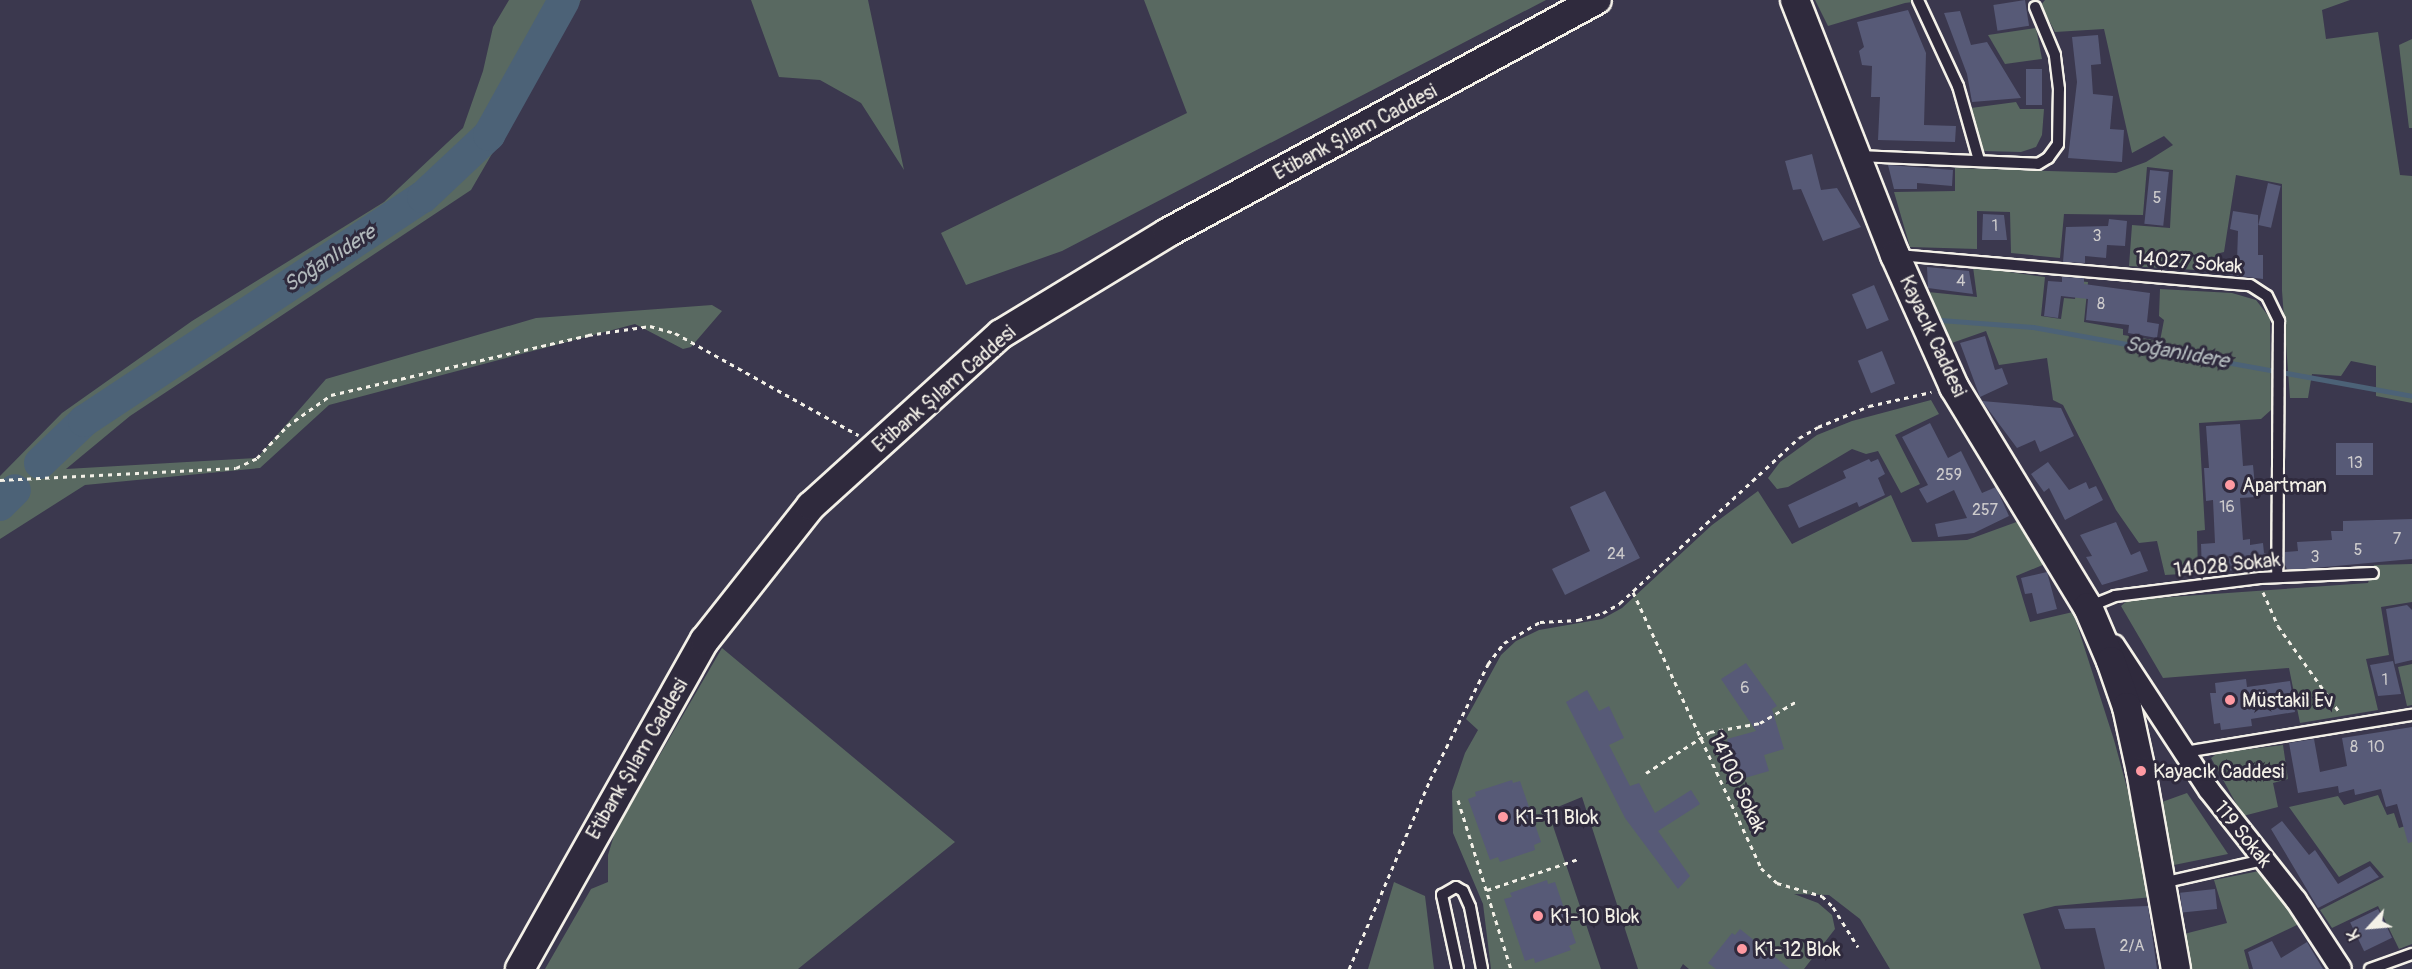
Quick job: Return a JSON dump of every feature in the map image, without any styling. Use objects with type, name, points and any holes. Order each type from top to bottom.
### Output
[{"type":"street","name":"Etibank Şılam Caddesi","points":[[520,969],[705,640],[811,506],[1001,334],[1167,233],[1597,0]]},
{"type":"street","name":"Kayacık Caddesi","points":[[1795,0],[1895,255],[1954,387],[2088,607],[2127,707],[2162,883],[2176,969]]},
{"type":"street","name":"119 Sokak","points":[[2088,607],[2226,815],[2296,900],[2341,969]]},
{"type":"lane","points":[[1918,0],[1958,86],[1979,160]]},
{"type":"lane","points":[[1856,156],[2038,164],[2048,158],[2058,144],[2055,55],[2035,7]]},
{"type":"lane","name":"14027 Sokak","points":[[1895,255],[2250,285],[2267,296],[2278,321],[2277,576]]},
{"type":"lane","name":"14028 Sokak","points":[[2088,607],[2115,597],[2260,578],[2373,573]]},
{"type":"lane","points":[[2185,752],[2412,715]]},
{"type":"lane","points":[[2162,883],[2263,860]]},
{"type":"lane","points":[[1458,969],[1442,895],[1456,887],[1463,891],[1470,907],[1482,969]]},
{"type":"lane","points":[[2370,969],[2412,954]]},
{"type":"path","points":[[0,480],[236,468],[257,458],[287,426],[331,395],[588,335],[650,326],[675,333],[877,446]]},
{"type":"path","points":[[1349,969],[1430,780],[1488,664],[1518,632],[1540,622],[1578,620],[1603,613],[1633,591],[1799,438],[1869,406],[1954,387]]},
{"type":"path","points":[[2260,578],[2278,626],[2347,724]]},
{"type":"path","name":"14100 Sokak","points":[[1633,591],[1700,738],[1768,878],[1822,896],[1833,907],[1858,947]]},
{"type":"path","points":[[1646,773],[1700,738],[1725,728],[1760,723],[1797,701]]},
{"type":"path","points":[[1458,800],[1511,969]]},
{"type":"path","points":[[1487,890],[1578,859]]},
{"type":"green space","points":[[509,0],[581,0],[471,190],[130,416],[66,469],[257,458],[326,379],[536,318],[712,305],[722,311],[691,347],[683,349],[635,324],[329,405],[260,468],[85,485],[0,539],[0,476],[62,413],[192,321],[384,202],[463,128],[483,71],[493,27]]},
{"type":"green space","points":[[751,0],[868,0],[904,170],[861,103],[820,80],[779,77]]},
{"type":"green space","points":[[1144,0],[1546,0],[1062,251],[966,285],[941,233],[1187,113]]},
{"type":"green space","points":[[1815,0],[1928,0],[1905,3],[1828,26]]},
{"type":"green space","points":[[2045,0],[2350,0],[2322,10],[2326,39],[2378,32],[2400,175],[2412,176],[2412,403],[2376,396],[2376,366],[2351,361],[2341,376],[2312,374],[2308,398],[2290,398],[2282,291],[2282,184],[2236,175],[2224,252],[2216,254],[2213,271],[2129,266],[2132,225],[2170,228],[2173,170],[2147,167],[2143,215],[2064,214],[2060,258],[2011,253],[2010,212],[1977,211],[1977,249],[1910,247],[1894,192],[1955,191],[1955,168],[2116,173],[2146,162],[2173,145],[2164,136],[2132,153],[2104,29],[2055,32],[2041,5]]},
{"type":"green space","points":[[2036,28],[2042,59],[2005,64],[1988,35]]},
{"type":"green space","points":[[2412,39],[2412,128],[2409,128],[2399,45]]},
{"type":"green space","points":[[2016,102],[2020,109],[2044,109],[2042,135],[2036,147],[2021,152],[1983,151],[1971,108]]},
{"type":"green space","points":[[1973,267],[2045,277],[2041,316],[2061,319],[2064,298],[2075,299],[2077,281],[2088,282],[2084,322],[2123,329],[2123,335],[2160,341],[2164,320],[2159,316],[2160,289],[2232,293],[2256,300],[2270,318],[2271,410],[2261,419],[2199,423],[2205,530],[2197,531],[2198,573],[2165,575],[2157,541],[2139,543],[2116,510],[2063,405],[2053,400],[2047,358],[1999,365],[1986,331],[1949,344],[1928,292],[1977,297]]},
{"type":"green space","points":[[1931,400],[1939,414],[1895,435],[1920,484],[1901,493],[1878,451],[1866,454],[1852,449],[1788,487],[1777,489],[1768,478],[1780,462],[1817,435],[1852,421]]},
{"type":"green space","points":[[1758,491],[1792,544],[1891,495],[1912,542],[1967,540],[2022,520],[2045,564],[2016,576],[2030,622],[2073,612],[2114,740],[2147,861],[2153,897],[2055,906],[2023,914],[2041,969],[1890,969],[1860,919],[1829,895],[1794,894],[1818,903],[1832,915],[1835,929],[1804,969],[1689,969],[1683,964],[1680,969],[1638,969],[1582,797],[1548,811],[1601,969],[1491,969],[1483,904],[1453,833],[1452,791],[1465,753],[1478,730],[1466,719],[1501,655],[1516,641],[1539,630],[1602,619],[1622,608],[1712,525]]},
{"type":"green space","points":[[2412,564],[2412,602],[2381,607],[2389,655],[2366,659],[2378,710],[2300,723],[2289,668],[2163,678],[2121,606],[2128,600],[2368,583],[2374,565]]},
{"type":"green space","points":[[722,648],[955,842],[798,969],[545,969],[591,889],[608,882],[608,855],[615,832]]},
{"type":"green space","points":[[2412,664],[2412,705],[2407,706],[2398,667]]},
{"type":"green space","points":[[2283,745],[2288,779],[2273,783],[2278,807],[2243,816],[2211,758],[2218,753]]},
{"type":"green space","points":[[2187,793],[2228,854],[2174,865],[2162,802]]},
{"type":"green space","points":[[2378,795],[2387,815],[2394,813],[2399,828],[2412,824],[2412,944],[2399,949],[2378,906],[2332,928],[2320,910],[2384,877],[2370,861],[2339,877],[2289,807],[2338,796],[2344,805]]},
{"type":"green space","points":[[2264,870],[2299,924],[2244,950],[2249,969],[2190,969],[2184,934],[2227,923],[2214,880]]},
{"type":"green space","points":[[1394,882],[1425,896],[1434,969],[1368,969]]},
{"type":"building","points":[[2025,0],[2029,26],[1997,31],[1993,5]]},
{"type":"building","points":[[1908,10],[1926,53],[1924,125],[1956,126],[1955,142],[1878,140],[1880,97],[1871,97],[1872,66],[1862,65],[1859,51],[1864,47],[1857,22]]},
{"type":"building","points":[[1960,11],[1971,45],[1987,42],[2021,98],[1972,102],[1967,74],[1944,13]]},
{"type":"building","points":[[2098,35],[2101,64],[2091,65],[2093,94],[2113,96],[2110,129],[2124,130],[2122,162],[2068,158],[2077,82],[2072,37]]},
{"type":"building","points":[[2026,69],[2042,69],[2042,105],[2026,105]]},
{"type":"building","points":[[1812,154],[1821,190],[1837,188],[1861,227],[1823,241],[1801,189],[1793,190],[1785,161]]},
{"type":"building","points":[[1888,165],[1953,170],[1952,186],[1917,183],[1917,189],[1894,189]]},
{"type":"building","points":[[2150,170],[2169,172],[2163,226],[2144,224]]},
{"type":"building","points":[[2268,183],[2281,186],[2271,228],[2258,225]]},
{"type":"building","points":[[2233,211],[2258,215],[2258,255],[2263,255],[2263,279],[2225,274],[2225,260],[2237,261],[2238,231],[2230,229]]},
{"type":"building","points":[[1983,214],[2004,215],[2007,240],[1982,240]]},
{"type":"building","points":[[2109,219],[2127,221],[2125,246],[2107,245],[2106,258],[2085,256],[2085,263],[2063,262],[2066,227],[2108,226]]},
{"type":"building","points":[[1927,267],[1969,271],[1973,294],[1928,288]]},
{"type":"building","points":[[2062,277],[2084,278],[2084,284],[2150,293],[2147,322],[2159,324],[2157,338],[2128,333],[2129,325],[2086,320],[2088,299],[2061,296],[2058,318],[2044,316],[2048,281],[2062,282]]},
{"type":"building","points":[[1874,285],[1889,320],[1867,329],[1852,294]]},
{"type":"building","points":[[1985,336],[1995,370],[2002,368],[2008,384],[1980,397],[1960,343]]},
{"type":"building","points":[[1882,351],[1895,383],[1871,393],[1858,361]]},
{"type":"building","points":[[1982,401],[2061,408],[2074,436],[2040,452],[2035,440],[2017,448]]},
{"type":"building","points":[[1930,423],[1948,458],[1961,451],[1982,493],[1996,487],[2009,516],[1974,533],[1938,537],[1935,524],[1967,518],[1954,490],[1927,503],[1919,489],[1928,485],[1902,437]]},
{"type":"building","points":[[2240,424],[2243,466],[2253,465],[2256,497],[2240,498],[2243,540],[2250,539],[2250,545],[2263,543],[2264,553],[2270,553],[2270,567],[2202,573],[2201,544],[2215,543],[2213,500],[2206,501],[2204,468],[2209,468],[2206,426]]},
{"type":"building","points":[[2336,443],[2373,443],[2373,475],[2336,475]]},
{"type":"building","points":[[1869,459],[1871,462],[1878,459],[1885,474],[1878,478],[1885,495],[1859,507],[1857,502],[1799,528],[1788,505],[1846,478],[1843,471]]},
{"type":"building","points":[[2048,462],[2069,490],[2086,482],[2089,489],[2096,486],[2103,500],[2065,520],[2049,488],[2044,492],[2031,474]]},
{"type":"building","points":[[1605,491],[1640,558],[1565,595],[1552,569],[1590,551],[1570,507]]},
{"type":"building","points":[[2412,519],[2412,559],[2303,569],[2287,569],[2285,565],[2285,552],[2298,551],[2297,542],[2332,540],[2331,531],[2343,531],[2343,521]]},
{"type":"building","points":[[2116,522],[2131,555],[2140,551],[2148,571],[2102,585],[2086,557],[2092,556],[2080,535]]},
{"type":"building","points":[[2047,572],[2057,609],[2037,614],[2032,593],[2025,594],[2021,578]]},
{"type":"building","points":[[2407,605],[2412,610],[2412,660],[2395,664],[2386,609]]},
{"type":"building","points":[[2393,661],[2401,694],[2378,696],[2370,665]]},
{"type":"building","points":[[1746,663],[1777,706],[1772,709],[1784,749],[1764,755],[1769,771],[1738,780],[1727,739],[1756,731],[1721,679]]},
{"type":"building","points":[[2246,679],[2247,687],[2290,681],[2295,712],[2251,719],[2252,726],[2221,730],[2220,723],[2214,724],[2210,693],[2216,693],[2215,683]]},
{"type":"building","points":[[1587,690],[1599,711],[1609,706],[1624,738],[1609,745],[1630,786],[1639,783],[1655,813],[1691,790],[1700,804],[1658,831],[1690,876],[1678,889],[1625,818],[1566,702]]},
{"type":"building","points":[[2412,727],[2412,842],[2408,843],[2397,804],[2386,807],[2381,789],[2355,795],[2354,789],[2339,793],[2338,786],[2298,793],[2289,743],[2314,739],[2320,772],[2347,766],[2342,738]]},
{"type":"building","name":"K1-11 Blok","points":[[1512,780],[1513,783],[1520,781],[1541,842],[1534,845],[1535,850],[1500,862],[1498,857],[1490,860],[1468,799],[1476,796],[1475,792]]},
{"type":"building","points":[[2282,821],[2309,855],[2315,850],[2338,884],[2370,866],[2379,877],[2318,908],[2271,829]]},
{"type":"building","name":"K1-10 Blok","points":[[1547,880],[1548,884],[1555,882],[1576,943],[1569,946],[1571,950],[1535,963],[1534,958],[1525,961],[1504,899],[1512,897],[1510,893]]},
{"type":"building","points":[[2215,889],[2217,909],[2182,913],[2180,893]]},
{"type":"building","points":[[2148,906],[2157,969],[2105,969],[2095,928],[2065,929],[2058,909]]},
{"type":"building","points":[[2378,909],[2392,938],[2364,951],[2350,923]]},
{"type":"building","name":"K1-12 Blok","points":[[1740,929],[1790,969],[1716,969],[1708,963],[1732,933],[1735,935]]},
{"type":"building","points":[[2272,941],[2281,958],[2307,942],[2323,969],[2253,969],[2248,952]]},
{"type":"waterway","name":"Soğanlıdere","points":[[40,463],[84,421],[423,197],[489,135],[564,0]]},
{"type":"waterway","name":"Soğanlıdere","points":[[1940,320],[2033,327],[2412,396]]},
{"type":"waterway","name":"Soğanlıdere","points":[[0,505],[15,490]]},
{"type":"place","name":"Apartman","points":[[2230,485]]},
{"type":"place","name":"Müstakil Ev","points":[[2230,700]]},
{"type":"place","name":"Kayacık Caddesi","points":[[2141,771]]},
{"type":"place","name":"K1-11 Blok","points":[[1503,817]]},
{"type":"place","name":"K1-10 Blok","points":[[1538,916]]},
{"type":"place","name":"K1-12 Blok","points":[[1742,949]]}]
